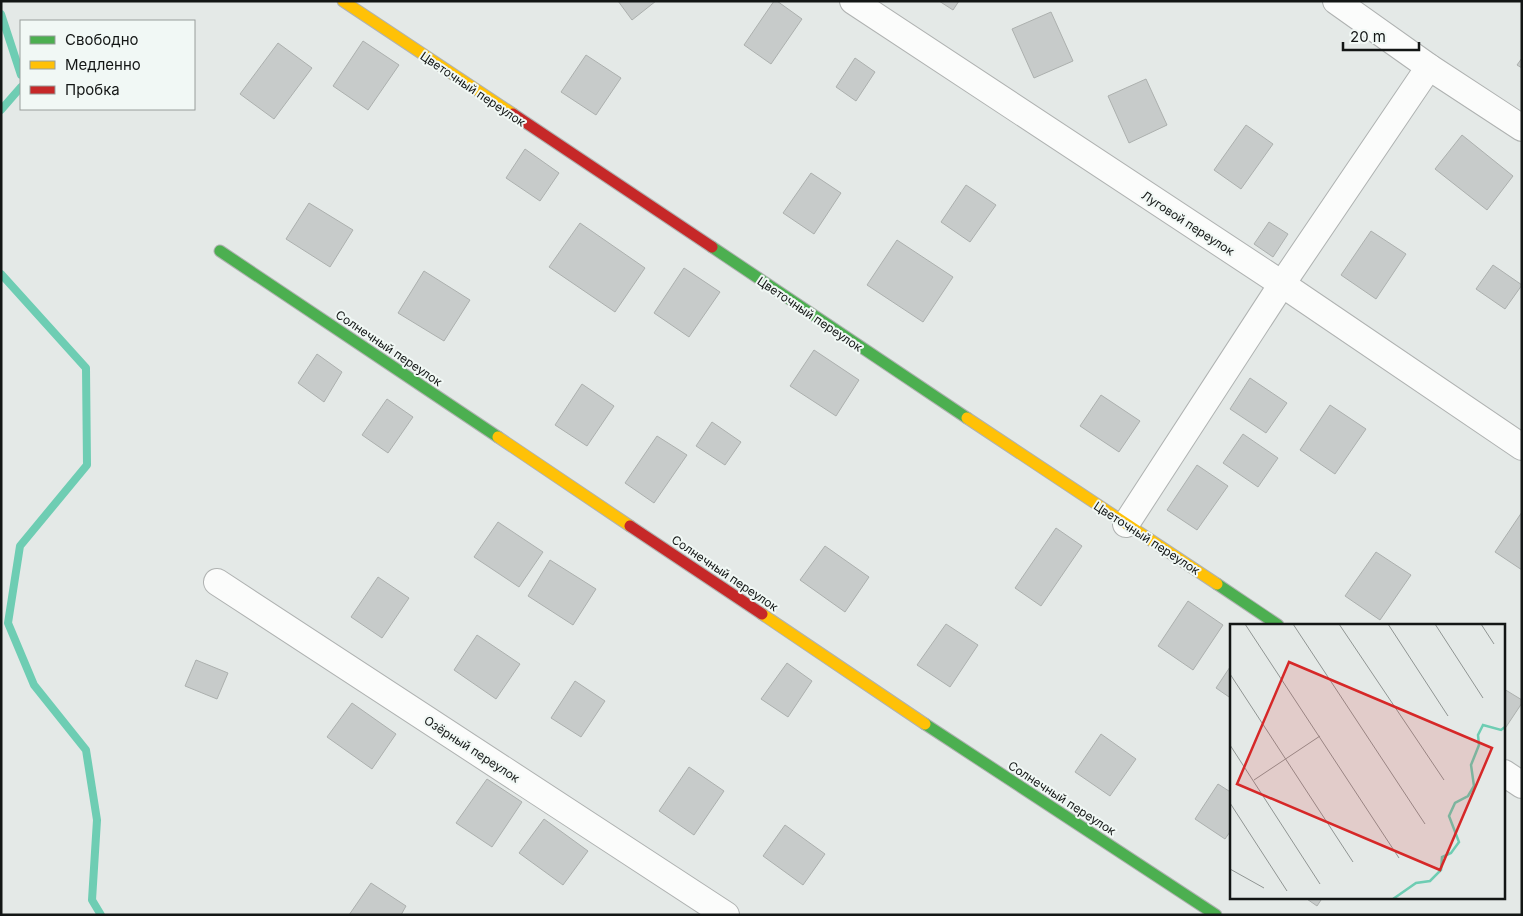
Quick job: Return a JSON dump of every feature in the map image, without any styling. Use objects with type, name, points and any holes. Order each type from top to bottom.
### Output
[{"type":"street","name":"Цветочный переулок","points":[[343,1],[1276,624]]},
{"type":"street","name":"Луговой переулок","points":[[853,1],[1282,284],[1522,447]]},
{"type":"street","points":[[1336,1],[1429,67],[1522,128]]},
{"type":"street","points":[[1126,524],[1282,284],[1429,67]]},
{"type":"street","name":"Солнечный переулок","points":[[220,252],[978,760],[1216,915]]},
{"type":"street","name":"Озёрный переулок","points":[[217,582],[726,915]]},
{"type":"street","points":[[1506,774],[1522,785]]},
{"type":"building","points":[[618,1],[656,1],[632,20]]},
{"type":"building","points":[[774,1],[777,1],[802,19],[771,64],[744,45]]},
{"type":"building","points":[[939,1],[959,1],[953,10]]},
{"type":"building","points":[[1051,12],[1073,61],[1034,78],[1012,29]]},
{"type":"building","points":[[363,41],[399,65],[368,110],[333,86]]},
{"type":"building","points":[[278,43],[312,68],[274,119],[240,94]]},
{"type":"building","points":[[586,55],[621,78],[596,115],[561,92]]},
{"type":"building","points":[[855,58],[875,72],[856,101],[836,87]]},
{"type":"building","points":[[1522,58],[1522,68],[1517,65]]},
{"type":"building","points":[[1146,79],[1167,125],[1129,143],[1108,96]]},
{"type":"building","points":[[1246,125],[1273,144],[1241,189],[1214,170]]},
{"type":"building","points":[[1462,135],[1513,176],[1487,210],[1435,169]]},
{"type":"building","points":[[525,149],[559,173],[540,201],[506,178]]},
{"type":"building","points":[[811,173],[841,193],[814,234],[783,213]]},
{"type":"building","points":[[966,185],[996,205],[970,242],[941,222]]},
{"type":"building","points":[[309,203],[353,230],[330,267],[286,239]]},
{"type":"building","points":[[1269,222],[1288,234],[1273,257],[1254,244]]},
{"type":"building","points":[[580,223],[645,268],[615,312],[549,267]]},
{"type":"building","points":[[1371,231],[1406,254],[1376,299],[1341,275]]},
{"type":"building","points":[[897,240],[953,277],[923,322],[867,285]]},
{"type":"building","points":[[1493,265],[1522,285],[1505,309],[1476,289]]},
{"type":"building","points":[[684,268],[720,292],[689,337],[654,313]]},
{"type":"building","points":[[424,271],[470,300],[444,341],[398,313]]},
{"type":"building","points":[[814,350],[859,380],[836,416],[790,386]]},
{"type":"building","points":[[317,354],[342,372],[324,402],[298,383]]},
{"type":"building","points":[[1250,378],[1287,403],[1266,433],[1230,409]]},
{"type":"building","points":[[582,384],[614,406],[587,446],[555,425]]},
{"type":"building","points":[[1101,395],[1140,421],[1119,452],[1080,426]]},
{"type":"building","points":[[387,399],[413,417],[388,453],[362,435]]},
{"type":"building","points":[[1330,405],[1366,429],[1335,474],[1300,450]]},
{"type":"building","points":[[712,422],[741,442],[725,465],[696,446]]},
{"type":"building","points":[[1243,434],[1278,458],[1258,487],[1223,463]]},
{"type":"building","points":[[657,436],[687,455],[654,503],[625,483]]},
{"type":"building","points":[[1197,465],[1228,486],[1197,530],[1167,510]]},
{"type":"building","points":[[1522,512],[1522,570],[1495,552]]},
{"type":"building","points":[[498,522],[543,552],[519,587],[474,557]]},
{"type":"building","points":[[1056,528],[1082,546],[1041,606],[1015,588]]},
{"type":"building","points":[[825,546],[869,577],[845,612],[800,580]]},
{"type":"building","points":[[1376,552],[1411,575],[1380,620],[1345,596]]},
{"type":"building","points":[[550,560],[596,589],[573,625],[528,596]]},
{"type":"building","points":[[378,577],[409,598],[382,638],[351,617]]},
{"type":"building","points":[[1188,601],[1223,625],[1193,670],[1158,646]]},
{"type":"building","points":[[946,624],[978,645],[950,687],[917,665]]},
{"type":"building","points":[[477,635],[520,664],[496,699],[454,670]]},
{"type":"building","points":[[196,660],[228,673],[217,699],[185,686]]},
{"type":"building","points":[[787,663],[812,681],[788,717],[761,699]]},
{"type":"building","points":[[1230,667],[1230,698],[1216,688]]},
{"type":"building","points":[[575,681],[605,701],[581,737],[551,718]]},
{"type":"building","points":[[1506,690],[1522,700],[1522,703],[1506,727]]},
{"type":"building","points":[[352,703],[396,734],[372,769],[327,737]]},
{"type":"building","points":[[1101,734],[1136,759],[1110,796],[1075,772]]},
{"type":"building","points":[[689,767],[724,791],[694,835],[659,811]]},
{"type":"building","points":[[487,779],[522,802],[492,847],[456,823]]},
{"type":"building","points":[[1218,784],[1230,792],[1230,832],[1225,839],[1195,819]]},
{"type":"building","points":[[544,819],[588,851],[563,885],[519,853]]},
{"type":"building","points":[[785,825],[825,854],[803,885],[763,856]]},
{"type":"building","points":[[371,883],[406,906],[401,915],[349,915]]},
{"type":"building","points":[[1305,898],[1322,898],[1317,906]]},
{"type":"waterway","points":[[1,14],[20,72]]},
{"type":"waterway","points":[[1,110],[20,88]]},
{"type":"waterway","points":[[1,274],[86,368],[87,465],[20,546],[8,623],[34,685],[86,750],[97,820],[92,900],[101,915]]},
{"type":"traffic: fast","points":[[712,247],[967,418]]},
{"type":"traffic: fast","points":[[220,251],[498,437]]},
{"type":"traffic: fast","points":[[1217,584],[1277,624]]},
{"type":"traffic: fast","points":[[925,724],[1216,915]]},
{"type":"traffic: slow","points":[[343,1],[513,114]]},
{"type":"traffic: slow","points":[[967,418],[1217,584]]},
{"type":"traffic: slow","points":[[498,437],[630,526]]},
{"type":"traffic: slow","points":[[762,614],[925,724]]},
{"type":"traffic: jam","points":[[513,114],[712,247]]},
{"type":"traffic: jam","points":[[630,526],[762,614]]}]
